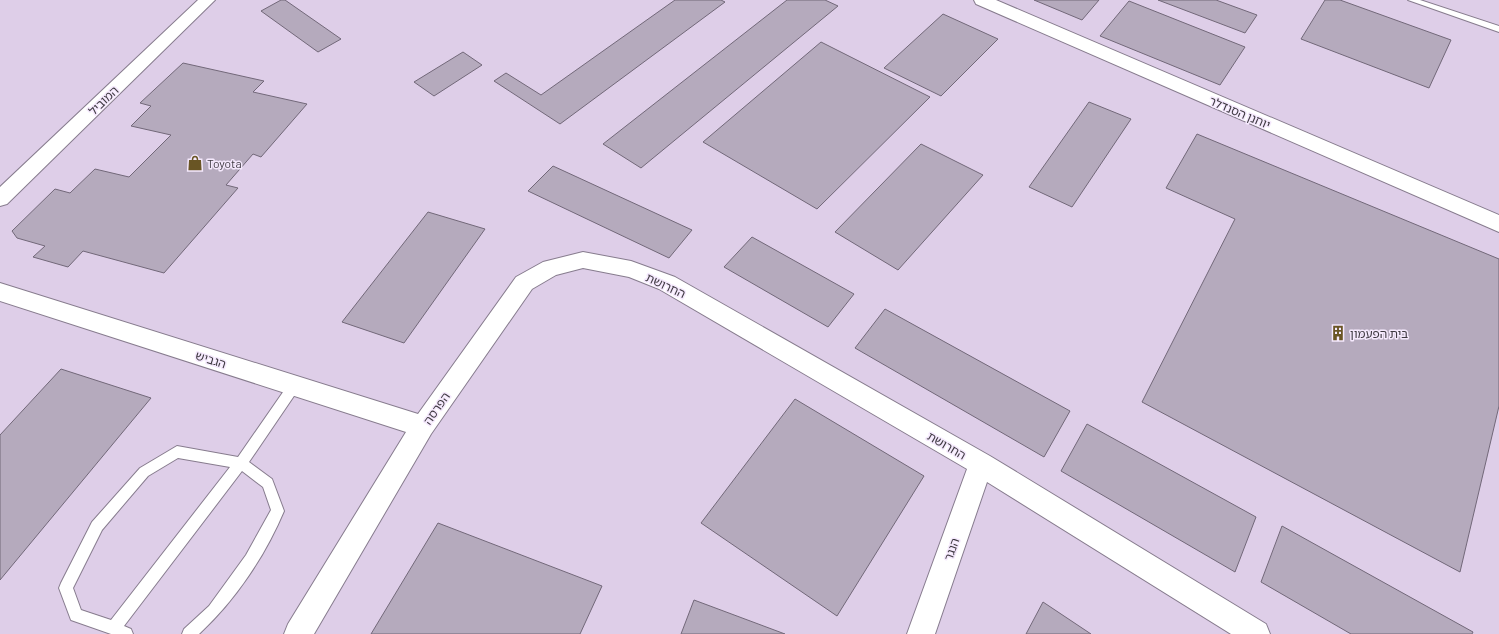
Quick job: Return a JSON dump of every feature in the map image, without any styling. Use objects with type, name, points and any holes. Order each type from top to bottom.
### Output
[{"type":"street","name":"המוביל","points":[[0,199],[207,0]]},
{"type":"street","name":"יוחנן הסנדלר","points":[[982,0],[1499,224]]},
{"type":"street","name":"הפרסה","points":[[298,634],[423,426],[524,283],[550,268],[583,260],[631,269]]},
{"type":"street","name":"החרושת","points":[[631,269],[667,283],[981,464],[1256,634]]},
{"type":"street","name":"הגביש","points":[[0,292],[423,426]]},
{"type":"street","name":"הנגר","points":[[921,634],[981,464]]},
{"type":"lane","points":[[1412,0],[1499,29]]},
{"type":"lane","points":[[189,634],[214,611],[251,560],[278,511],[268,483],[241,463],[177,452],[144,472],[97,526],[66,588],[76,615],[120,631],[241,463],[294,386]]},
{"type":"shaded area","points":[[0,0],[1499,0],[1499,634],[0,634]]},
{"type":"building","points":[[281,0],[285,0],[341,39],[318,52],[261,11]]},
{"type":"building","points":[[675,0],[721,0],[725,2],[560,124],[494,81],[506,73],[541,95]]},
{"type":"building","points":[[787,0],[825,0],[838,6],[641,168],[603,144]]},
{"type":"building","points":[[1034,0],[1099,0],[1082,20]]},
{"type":"building","points":[[1158,0],[1216,0],[1257,15],[1245,33]]},
{"type":"building","points":[[1325,0],[1340,0],[1451,40],[1429,88],[1301,39]]},
{"type":"building","points":[[1129,1],[1245,47],[1220,85],[1100,36]]},
{"type":"building","points":[[943,14],[998,39],[941,96],[884,68]]},
{"type":"building","points":[[821,42],[930,97],[817,209],[703,142]]},
{"type":"building","points":[[463,52],[482,65],[434,96],[414,82]]},
{"type":"building","name":"Toyota","points":[[183,63],[264,81],[253,92],[307,104],[261,157],[253,154],[226,185],[238,188],[164,273],[83,251],[68,267],[33,257],[45,246],[17,238],[12,231],[55,189],[70,193],[95,169],[129,177],[171,135],[131,126],[151,106],[140,103]]},
{"type":"building","points":[[1089,102],[1131,119],[1072,207],[1029,187]]},
{"type":"building","name":"בית הפעמון","points":[[1197,134],[1499,259],[1499,406],[1460,572],[1142,402],[1235,219],[1166,188]]},
{"type":"building","points":[[921,144],[983,175],[898,270],[835,232]]},
{"type":"building","points":[[553,166],[692,230],[669,258],[528,191]]},
{"type":"building","points":[[428,212],[485,229],[404,343],[342,322]]},
{"type":"building","points":[[752,237],[854,294],[828,327],[724,267]]},
{"type":"building","points":[[885,309],[1070,411],[1044,457],[855,348]]},
{"type":"building","points":[[61,369],[151,398],[0,580],[0,435]]},
{"type":"building","points":[[795,399],[924,476],[837,616],[701,523]]},
{"type":"building","points":[[1087,424],[1256,517],[1235,572],[1061,471]]},
{"type":"building","points":[[438,523],[602,586],[580,634],[371,634]]},
{"type":"building","points":[[1282,526],[1473,632],[1472,634],[1351,634],[1261,582]]},
{"type":"building","points":[[694,600],[785,634],[681,634]]},
{"type":"building","points":[[1043,602],[1091,634],[1026,634]]},
{"type":"place","name":"Toyota","points":[[195,163]]},
{"type":"place","name":"בית הפעמון","points":[[1338,333]]}]
